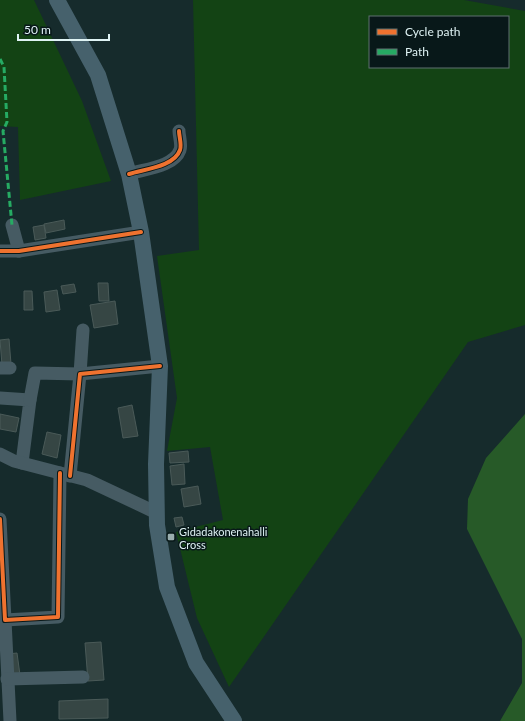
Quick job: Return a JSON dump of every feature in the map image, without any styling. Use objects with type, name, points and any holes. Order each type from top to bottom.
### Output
[{"type":"main road","points":[[57,0],[98,75],[129,174],[141,232],[160,366],[156,464],[157,513],[167,587],[196,663],[234,721]]},
{"type":"street","points":[[129,174],[162,164],[175,158],[180,149],[179,131]]},
{"type":"street","points":[[12,225],[19,251]]},
{"type":"street","points":[[0,251],[19,251],[141,232]]},
{"type":"street","points":[[5,620],[58,617],[65,474],[80,374],[83,330]]},
{"type":"street","points":[[22,463],[35,373],[80,374],[160,366]]},
{"type":"street","points":[[0,398],[30,400]]},
{"type":"street","points":[[0,454],[22,463],[87,480],[157,513]]},
{"type":"street","points":[[0,519],[10,721]]},
{"type":"street","points":[[7,679],[83,677]]},
{"type":"green space","points":[[0,0],[34,0],[82,101],[111,181],[20,200],[18,127],[0,126]]},
{"type":"green space","points":[[193,0],[464,0],[525,11],[525,325],[468,342],[229,687],[197,618],[176,532],[223,520],[210,447],[167,451],[177,398],[157,256],[199,250]]},
{"type":"green space","points":[[525,414],[525,721],[500,721],[522,683],[522,639],[467,529],[468,499],[486,458]]},
{"type":"building","points":[[64,220],[65,229],[46,233],[44,224]]},
{"type":"building","points":[[44,225],[46,238],[35,240],[33,227]]},
{"type":"building","points":[[98,283],[108,283],[109,301],[99,301]]},
{"type":"building","points":[[74,284],[76,292],[63,294],[61,286]]},
{"type":"building","points":[[57,290],[60,310],[46,312],[44,292]]},
{"type":"building","points":[[24,291],[32,291],[33,310],[24,310]]},
{"type":"building","points":[[115,301],[118,324],[94,328],[90,305]]},
{"type":"building","points":[[9,339],[11,364],[2,365],[0,340]]},
{"type":"building","points":[[132,405],[138,436],[123,438],[118,408]]},
{"type":"building","points":[[0,414],[19,418],[16,432],[0,429]]},
{"type":"building","points":[[47,432],[61,435],[57,458],[42,454]]},
{"type":"building","points":[[188,451],[189,462],[170,463],[169,453]]},
{"type":"building","points":[[184,464],[185,484],[172,485],[170,466]]},
{"type":"building","points":[[198,486],[201,504],[184,507],[181,489]]},
{"type":"building","points":[[182,517],[184,525],[176,527],[174,518]]},
{"type":"building","points":[[101,642],[104,680],[88,681],[85,643]]},
{"type":"building","points":[[17,653],[20,675],[11,676],[8,654]]},
{"type":"building","points":[[108,699],[108,718],[59,719],[59,701]]},
{"type":"marked path","points":[[0,59],[4,67],[7,122],[3,131],[12,225]]},
{"type":"cycle path","points":[[129,174],[165,164],[177,156],[181,148],[179,131]]},
{"type":"cycle path","points":[[0,251],[19,251],[141,232]]},
{"type":"cycle path","points":[[70,476],[80,374],[160,366]]},
{"type":"cycle path","points":[[0,519],[5,620],[58,617],[60,473]]},
{"type":"place","name":"Gidadakonenahalli Cross","points":[[171,537]]}]
